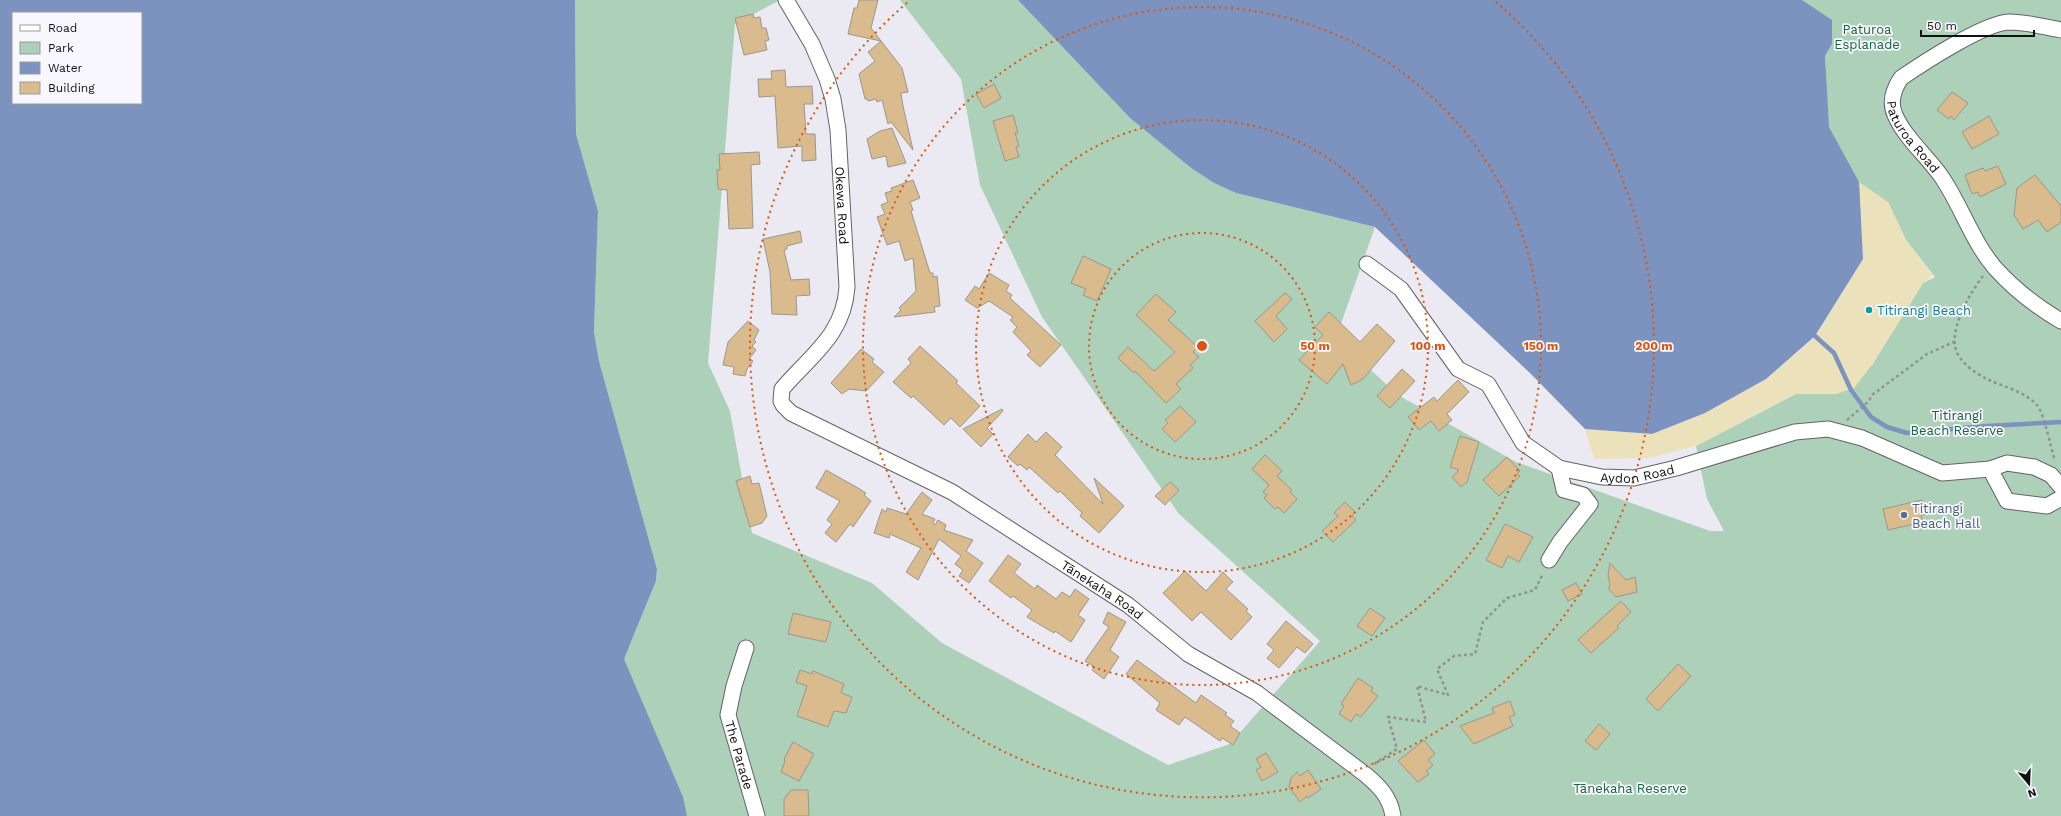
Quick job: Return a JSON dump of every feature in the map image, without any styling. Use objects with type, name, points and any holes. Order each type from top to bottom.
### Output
[{"type":"street","name":"Okewa Road","points":[[781,401],[782,390],[832,336],[843,312],[847,287],[838,130],[833,99],[812,44],[786,0]]},
{"type":"street","name":"Paturoa Road","points":[[2061,30],[2024,22],[2008,22],[1985,28],[1901,78],[1896,86],[1892,104],[1900,124],[1941,177],[1994,267],[2040,309],[2061,321]]},
{"type":"street","name":"Aydon Road","points":[[1367,264],[1401,288],[1458,369],[1488,384],[1524,443],[1559,468],[1602,477],[1634,478],[1676,468],[1795,432],[1828,429],[1862,438],[1942,472],[1990,469],[2007,464],[2034,467],[2051,475],[2061,488]]},
{"type":"street","name":"Tānekaha Road","points":[[781,401],[791,413],[829,433],[919,474],[965,501],[1128,605],[1188,654],[1257,693],[1366,774],[1381,788],[1388,798],[1393,816]]},
{"type":"street","points":[[1549,560],[1560,542],[1590,504],[1584,495],[1564,490],[1559,468]]},
{"type":"street","points":[[1990,469],[2007,501],[2047,506],[2061,498]]},
{"type":"street","name":"The Parade","points":[[746,648],[734,686],[728,715],[757,816]]},
{"type":"path","points":[[1994,267],[1982,276],[1962,312],[1955,346],[1963,361],[1975,372],[1987,379],[2024,395],[2039,410],[2049,441]]},
{"type":"path","points":[[1857,410],[1869,401],[1872,395],[1927,354],[1956,341]]},
{"type":"path","points":[[1366,774],[1376,761],[1397,749],[1388,717],[1426,722],[1417,686],[1448,695],[1437,669],[1454,656],[1475,654],[1483,622],[1507,598],[1535,590],[1549,560]]},
{"type":"green space","points":[[575,0],[780,0],[735,24],[708,363],[730,411],[752,533],[872,583],[942,643],[1168,765],[1230,744],[1320,641],[1179,514],[1042,317],[980,185],[961,79],[900,0],[1018,0],[1130,118],[1191,168],[1214,183],[1236,193],[1375,227],[1336,338],[1398,395],[1516,462],[1710,531],[1724,531],[1707,499],[1696,446],[1796,394],[1836,394],[1872,365],[1923,283],[1935,277],[1906,240],[1888,202],[1585,429],[1826,78],[1825,56],[1832,44],[1802,0],[2061,0],[2061,816],[480,816],[629,647],[656,581],[657,569],[599,361],[594,333],[598,211],[576,134]]},
{"type":"sand","name":"Titirangi Beach","points":[[1859,182],[1888,202],[1906,240],[1933,275],[1923,283],[1872,365],[1854,388],[1836,394],[1796,394],[1696,446],[1650,458],[1594,459],[1585,429],[1652,434],[1705,413],[1766,379],[1815,337],[1863,259]]},
{"type":"water","points":[[0,0],[575,0],[576,134],[598,211],[594,332],[599,361],[657,569],[656,581],[624,659],[683,797],[687,816],[0,816]]},
{"type":"water","points":[[1018,0],[1802,0],[1832,20],[1832,44],[1825,56],[1829,127],[1859,182],[1863,259],[1815,336],[1766,379],[1705,413],[1652,434],[1585,429],[1531,374],[1375,227],[1236,193],[1214,183],[1191,168],[1130,118]]},
{"type":"building","points":[[859,0],[878,0],[871,28],[902,68],[908,92],[901,93],[913,150],[891,122],[888,124],[882,100],[877,102],[876,99],[868,101],[865,99],[859,74],[875,61],[868,52],[881,41],[848,34],[854,8],[857,8]]},
{"type":"building","points":[[753,14],[754,18],[760,17],[762,28],[766,28],[769,40],[765,41],[767,50],[744,55],[735,18]]},
{"type":"building","points":[[785,70],[786,87],[812,86],[813,104],[804,104],[806,134],[815,134],[816,160],[802,161],[802,146],[778,148],[775,96],[759,97],[758,79],[772,79],[771,71]]},
{"type":"building","points":[[994,84],[1001,98],[984,108],[976,94]]},
{"type":"building","points":[[1952,92],[1968,103],[1954,120],[1951,116],[1949,119],[1937,110]]},
{"type":"building","points":[[1013,115],[1018,133],[1015,133],[1019,146],[1016,147],[1019,157],[1005,161],[993,121]]},
{"type":"building","points":[[1989,116],[1999,134],[1972,149],[1962,132]]},
{"type":"building","points":[[892,128],[906,163],[888,167],[886,156],[872,159],[867,139],[880,131]]},
{"type":"building","points":[[759,152],[760,164],[751,165],[753,228],[729,229],[727,190],[718,189],[717,170],[720,170],[719,154]]},
{"type":"building","points":[[1998,166],[2006,184],[1982,196],[1979,196],[1978,192],[1972,194],[1965,175],[1983,168],[1985,171]]},
{"type":"building","points":[[2035,175],[2061,206],[2061,222],[2047,232],[2038,220],[2023,229],[2014,215],[2017,188]]},
{"type":"building","points":[[913,180],[920,198],[910,202],[913,210],[911,211],[930,273],[933,273],[933,277],[937,276],[940,306],[934,307],[935,312],[894,317],[901,310],[899,308],[916,291],[913,258],[905,261],[899,241],[887,245],[877,217],[885,214],[881,205],[888,202],[885,193],[892,191],[891,188]]},
{"type":"building","points":[[800,231],[802,242],[787,246],[787,249],[784,250],[791,280],[809,279],[810,295],[796,296],[797,315],[772,314],[770,272],[763,239]]},
{"type":"building","points":[[1083,256],[1111,269],[1097,301],[1083,295],[1086,289],[1071,283]]},
{"type":"building","points":[[989,273],[1009,285],[1006,291],[1012,295],[1010,298],[1061,345],[1040,367],[1027,355],[1031,351],[1013,332],[1017,327],[1010,320],[1013,317],[989,301],[977,308],[965,300],[975,286],[979,289]]},
{"type":"building","points":[[1285,293],[1292,299],[1276,316],[1287,329],[1274,342],[1255,321]]},
{"type":"building","points":[[1156,294],[1176,312],[1168,320],[1198,347],[1193,352],[1199,357],[1190,365],[1193,368],[1176,384],[1181,389],[1166,403],[1135,371],[1134,373],[1118,358],[1128,347],[1154,371],[1175,352],[1136,315]]},
{"type":"building","points":[[1329,312],[1360,342],[1377,324],[1395,341],[1363,379],[1351,385],[1343,364],[1327,384],[1299,360],[1323,335],[1315,327]]},
{"type":"building","points":[[748,321],[759,330],[754,340],[756,342],[752,346],[756,350],[749,359],[753,361],[747,369],[745,376],[733,374],[734,367],[723,365],[728,342]]},
{"type":"building","points":[[920,346],[958,381],[956,383],[980,406],[960,427],[951,418],[944,425],[913,396],[911,398],[893,382],[911,363],[908,359]]},
{"type":"building","points":[[861,349],[874,359],[872,362],[884,372],[866,391],[849,389],[842,394],[831,383]]},
{"type":"building","points":[[1402,369],[1415,381],[1390,408],[1377,396]]},
{"type":"building","points":[[1458,380],[1469,392],[1447,414],[1452,420],[1439,431],[1431,421],[1419,430],[1408,417],[1434,397],[1437,401]]},
{"type":"building","points":[[1180,406],[1196,422],[1175,442],[1162,429],[1168,423],[1165,420]]},
{"type":"building","points":[[1002,409],[1003,411],[987,428],[993,434],[981,447],[963,429]]},
{"type":"building","points":[[1046,432],[1062,447],[1055,455],[1103,504],[1094,478],[1124,506],[1099,533],[1080,516],[1082,513],[1060,491],[1058,493],[1029,467],[1027,470],[1020,464],[1018,466],[1008,457],[1028,434],[1036,442]]},
{"type":"building","points":[[1460,436],[1479,442],[1467,482],[1461,487],[1452,477],[1459,470],[1450,467]]},
{"type":"building","points":[[1265,455],[1282,471],[1277,476],[1292,490],[1290,492],[1297,499],[1284,513],[1278,507],[1275,509],[1264,498],[1267,495],[1263,492],[1269,485],[1252,469]]},
{"type":"building","points":[[1507,457],[1520,471],[1517,474],[1520,476],[1499,496],[1483,480]]},
{"type":"building","points":[[826,470],[866,493],[864,495],[871,501],[853,527],[850,524],[836,542],[825,533],[832,524],[827,520],[840,501],[816,488]]},
{"type":"building","points":[[750,476],[752,484],[759,483],[767,516],[762,523],[750,527],[736,481]]},
{"type":"building","points":[[1170,482],[1179,490],[1165,505],[1155,496]]},
{"type":"building","points":[[922,492],[932,500],[922,514],[935,519],[933,523],[935,525],[938,520],[946,525],[944,530],[973,540],[966,551],[983,563],[969,583],[959,576],[963,570],[955,564],[961,556],[939,539],[918,580],[906,572],[921,548],[890,534],[889,538],[874,533],[882,509],[886,512],[887,508],[906,514]]},
{"type":"building","name":"Titirangi Beach Hall","points":[[1922,500],[1926,514],[1921,515],[1923,522],[1888,530],[1883,509]]},
{"type":"building","points":[[1345,502],[1355,512],[1352,516],[1356,520],[1333,542],[1322,531],[1338,516],[1334,513]]},
{"type":"building","points":[[1505,524],[1533,537],[1519,562],[1508,556],[1502,568],[1486,560]]},
{"type":"building","points":[[1008,555],[1021,564],[1014,573],[1035,589],[1037,585],[1056,599],[1062,592],[1070,597],[1075,589],[1089,599],[1078,615],[1085,620],[1071,642],[1055,631],[1054,633],[1027,617],[1032,610],[1013,596],[1011,598],[989,581]]},
{"type":"building","points":[[1610,563],[1626,580],[1635,577],[1637,592],[1616,597],[1608,588],[1610,586],[1608,575]]},
{"type":"building","points":[[1185,571],[1206,591],[1223,572],[1233,582],[1226,589],[1248,609],[1246,611],[1252,617],[1231,640],[1201,612],[1192,621],[1163,593]]},
{"type":"building","points":[[1576,583],[1582,594],[1568,601],[1562,590]]},
{"type":"building","points":[[1621,601],[1631,612],[1617,626],[1619,628],[1591,653],[1578,640]]},
{"type":"building","points":[[1370,608],[1385,618],[1372,636],[1357,626]]},
{"type":"building","points":[[1108,612],[1126,622],[1110,650],[1119,657],[1104,679],[1092,670],[1095,667],[1085,661],[1109,627],[1103,623]]},
{"type":"building","points":[[793,613],[831,622],[826,642],[788,634]]},
{"type":"building","points":[[1286,621],[1313,644],[1305,653],[1297,647],[1279,668],[1267,658],[1274,650],[1267,644]]},
{"type":"building","points":[[1137,660],[1196,703],[1201,695],[1227,713],[1225,715],[1234,721],[1230,726],[1240,733],[1233,745],[1222,738],[1220,741],[1185,717],[1179,725],[1156,710],[1160,703],[1126,674]]},
{"type":"building","points":[[1678,664],[1691,676],[1658,711],[1646,699]]},
{"type":"building","points":[[800,670],[812,674],[813,671],[844,684],[841,693],[852,697],[846,713],[834,711],[828,727],[797,716],[807,686],[796,682]]},
{"type":"building","points":[[1358,678],[1373,688],[1371,691],[1378,696],[1361,717],[1356,714],[1351,722],[1339,714],[1344,706],[1341,704]]},
{"type":"building","points":[[1510,701],[1515,715],[1509,717],[1513,726],[1474,744],[1460,726],[1494,713],[1492,708]]},
{"type":"building","points":[[1599,724],[1610,734],[1596,750],[1585,741]]},
{"type":"building","points":[[1424,740],[1435,754],[1428,760],[1433,765],[1426,771],[1429,774],[1418,782],[1398,761]]},
{"type":"building","points":[[793,742],[814,754],[799,781],[781,772],[784,759]]},
{"type":"building","points":[[1266,753],[1278,772],[1262,781],[1256,770],[1261,767],[1256,759]]},
{"type":"building","points":[[1308,770],[1321,789],[1308,798],[1307,796],[1300,802],[1289,787],[1291,778],[1297,772],[1300,776]]},
{"type":"building","points":[[791,790],[808,790],[809,816],[784,816],[784,799]]},
{"type":"waterway","points":[[1815,336],[1834,353],[1851,390],[1871,417],[1887,427],[1907,433],[1987,426],[2061,422]]},
{"type":"place","name":"Titirangi Beach","points":[[1869,310]]},
{"type":"place","name":"Titirangi Beach Hall","points":[[1904,515]]},
{"type":"park label","name":"Paturoa Esplanade","points":[[1867,36]]},
{"type":"park label","name":"Titirangi Beach Reserve","points":[[1957,422]]},
{"type":"park label","name":"Tānekaha Reserve","points":[[1630,788]]}]
